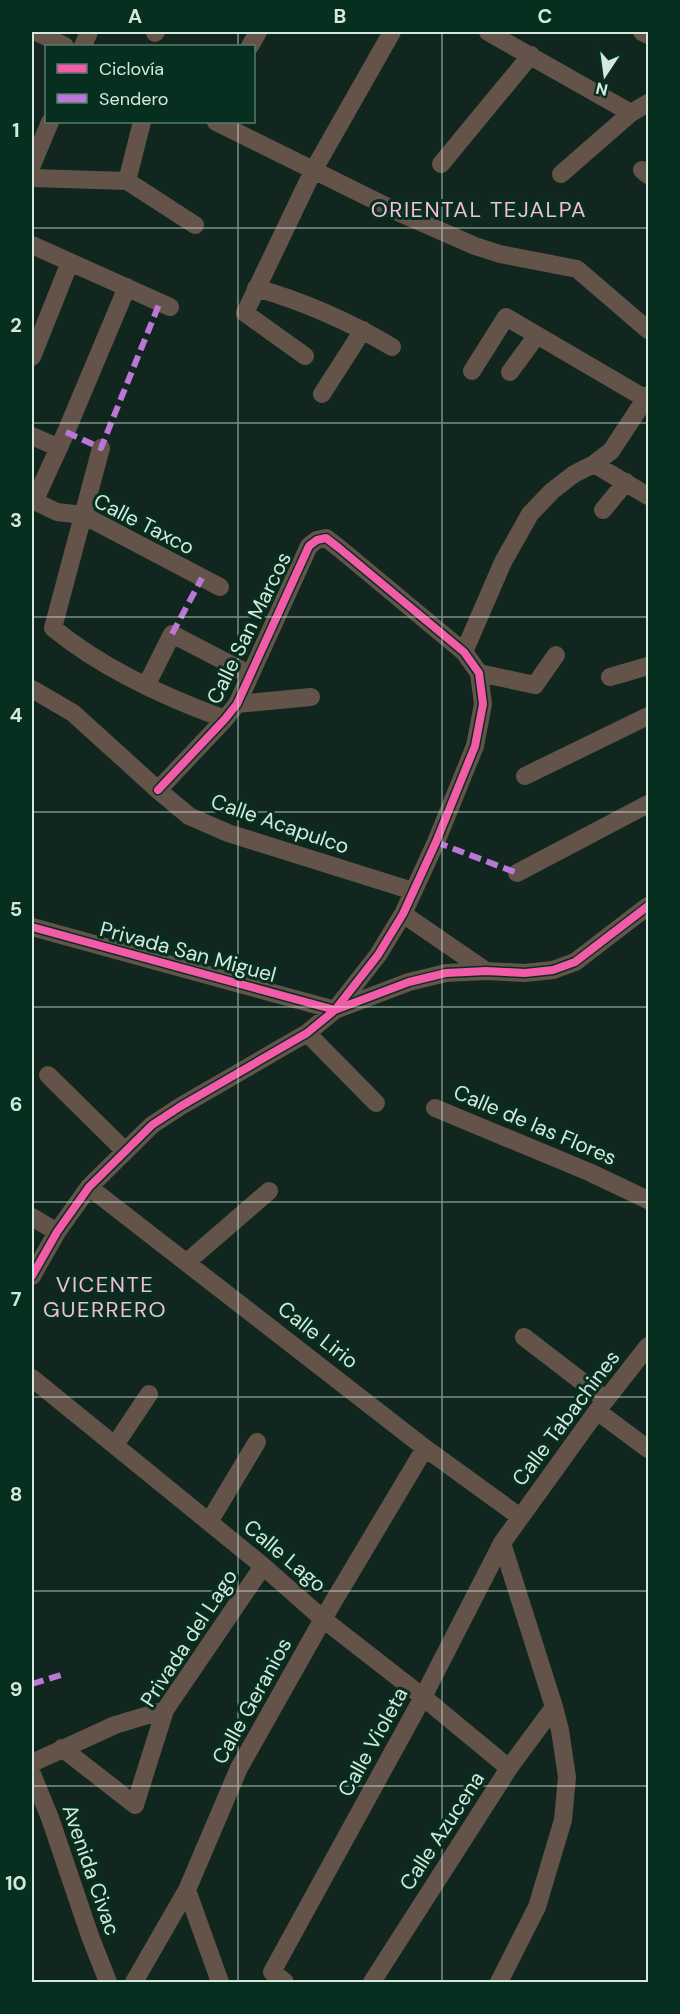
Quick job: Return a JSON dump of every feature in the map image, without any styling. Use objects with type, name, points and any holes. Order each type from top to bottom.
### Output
[{"type":"street","points":[[36,32],[63,45]]},
{"type":"street","points":[[305,356],[245,313],[312,171],[392,32]]},
{"type":"street","points":[[488,32],[631,113]]},
{"type":"street","points":[[642,32],[648,35]]},
{"type":"street","points":[[441,164],[531,55]]},
{"type":"street","points":[[561,174],[631,113],[648,103]]},
{"type":"street","points":[[32,165],[50,123]]},
{"type":"street","points":[[127,181],[142,123]]},
{"type":"street","points":[[218,123],[312,171],[475,246],[500,254],[577,269],[648,330]]},
{"type":"street","points":[[32,177],[127,181],[195,225]]},
{"type":"street","points":[[32,245],[170,307]]},
{"type":"street","points":[[32,357],[70,262]]},
{"type":"street","points":[[33,501],[62,440],[127,287]]},
{"type":"street","points":[[256,288],[329,313],[392,347]]},
{"type":"street","points":[[32,1276],[57,1232],[89,1187],[152,1125],[180,1106],[307,1033],[335,1010],[378,955],[403,914],[436,842],[475,746],[483,704],[479,673],[464,652],[503,562],[530,514],[574,474],[594,464],[611,451],[647,397],[506,317],[472,371]]},
{"type":"street","points":[[322,394],[363,330]]},
{"type":"street","points":[[510,372],[537,335]]},
{"type":"street","points":[[32,436],[62,440]]},
{"type":"street","points":[[101,448],[52,628],[76,647],[146,686],[225,719]]},
{"type":"street","points":[[594,464],[648,496]]},
{"type":"street","points":[[603,510],[626,482]]},
{"type":"street","name":"Calle Taxco","points":[[33,501],[57,512],[82,515],[220,587]]},
{"type":"street","name":"Calle San Marcos","points":[[158,790],[237,704],[309,546],[317,540],[326,538],[464,652]]},
{"type":"street","name":"Calle San Marcos","points":[[146,686],[172,634],[249,674]]},
{"type":"street","points":[[479,673],[535,685],[556,655]]},
{"type":"street","points":[[610,677],[648,666]]},
{"type":"street","name":"Calle Acapulco","points":[[32,689],[73,713],[189,816],[228,833],[413,891]]},
{"type":"street","points":[[237,704],[311,697]]},
{"type":"street","points":[[525,776],[648,716]]},
{"type":"street","points":[[517,873],[648,804]]},
{"type":"street","points":[[335,1010],[409,982],[446,973],[486,971],[525,973],[552,970],[575,962],[648,906]]},
{"type":"street","points":[[403,914],[486,971]]},
{"type":"street","name":"Privada San Miguel","points":[[32,927],[335,1010]]},
{"type":"street","points":[[307,1033],[376,1103]]},
{"type":"street","points":[[48,1075],[125,1151]]},
{"type":"street","name":"Calle de las Flores","points":[[435,1108],[589,1172],[648,1200]]},
{"type":"street","name":"Calle Lirio","points":[[89,1187],[425,1448],[520,1517]]},
{"type":"street","points":[[187,1262],[269,1191]]},
{"type":"street","points":[[32,1217],[57,1232]]},
{"type":"street","points":[[524,1337],[648,1449]]},
{"type":"street","name":"Calle Tabachines","points":[[520,1517],[648,1346]]},
{"type":"street","name":"Calle Lago","points":[[32,1378],[263,1566],[323,1619],[509,1768]]},
{"type":"street","points":[[115,1445],[149,1394]]},
{"type":"street","points":[[209,1522],[257,1443]]},
{"type":"street","name":"Calle Geranios","points":[[134,1983],[187,1890],[239,1768],[323,1619],[425,1448]]},
{"type":"street","name":"Calle Violeta","points":[[285,1983],[272,1972],[423,1697],[502,1543],[520,1517]]},
{"type":"street","points":[[499,1983],[537,1907],[563,1820],[567,1777],[554,1707],[502,1543]]},
{"type":"street","name":"Privada del Lago","points":[[62,1748],[135,1805],[165,1710],[263,1566]]},
{"type":"street","name":"Calle Azucena","points":[[372,1983],[509,1768],[554,1707]]},
{"type":"street","points":[[32,1773],[62,1748],[115,1725],[165,1710]]},
{"type":"street","name":"Avenida Civac","points":[[32,1773],[108,1983]]},
{"type":"street","points":[[187,1890],[220,1983]]},
{"type":"marked path","points":[[66,432],[101,448],[160,302]]},
{"type":"marked path","points":[[172,634],[202,578]]},
{"type":"marked path","points":[[436,842],[517,873]]},
{"type":"marked path","points":[[32,1684],[64,1674]]},
{"type":"cycle path","points":[[32,927],[335,1010],[378,955],[403,914],[436,842],[475,746],[483,704],[479,673],[464,652],[339,548],[326,538],[317,540],[309,546],[237,704],[158,790]]},
{"type":"cycle path","points":[[32,1276],[57,1232],[89,1187],[152,1125],[307,1033],[335,1010],[409,982],[446,973],[486,971],[525,973],[553,970],[575,962],[648,906]]},
{"type":"district","name":"ORIENTAL TEJALPA","points":[[479,209]]},
{"type":"district","name":"VICENTE GUERRERO","points":[[105,1296]]}]
